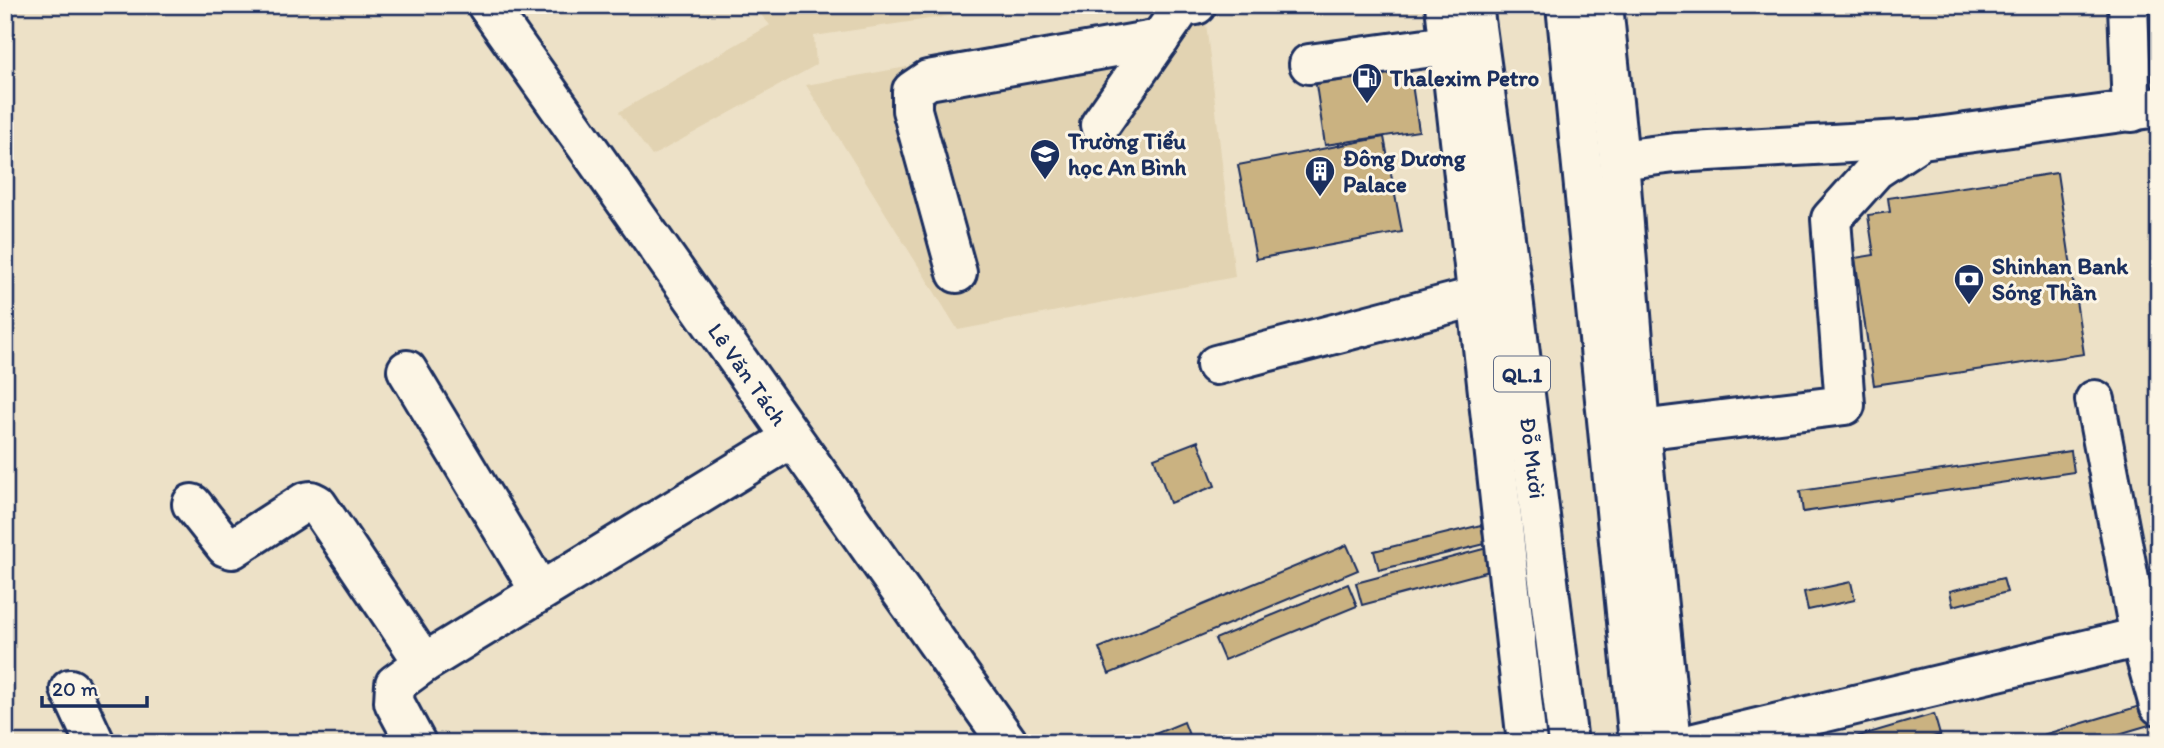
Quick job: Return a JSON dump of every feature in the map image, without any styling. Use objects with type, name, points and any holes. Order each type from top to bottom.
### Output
[{"type":"main road","name":"Lê Văn Tách","points":[[487,5],[1008,743]]},
{"type":"main road","points":[[1100,125],[1182,7],[1196,5]]},
{"type":"main road","name":"Đỗ Mười","points":[[1445,5],[1466,31],[1512,289],[1568,743]]},
{"type":"main road","points":[[1566,5],[1639,743]]},
{"type":"main road","points":[[1603,5],[1619,160],[1640,430],[1672,743]]},
{"type":"main road","points":[[1619,160],[1675,153],[1922,139],[2145,110],[2128,5]]},
{"type":"main road","points":[[1309,64],[1466,31]]},
{"type":"main road","name":"Đỗ Mười","points":[[1466,31],[1479,296],[1527,743]]},
{"type":"main road","points":[[957,272],[912,110],[912,91],[928,80],[1160,39]]},
{"type":"main road","points":[[1640,430],[1845,405],[1831,219],[1875,170],[1922,139]]},
{"type":"main road","points":[[1216,365],[1479,296]]},
{"type":"main road","points":[[407,370],[540,592]]},
{"type":"main road","points":[[2095,400],[2140,637],[2159,705]]},
{"type":"main road","points":[[416,743],[394,702],[395,684],[424,663],[792,438]]},
{"type":"main road","points":[[192,504],[226,547],[232,549],[305,502],[317,504],[424,663]]},
{"type":"main road","points":[[1695,743],[2140,637]]},
{"type":"main road","points":[[70,689],[95,743]]},
{"type":"shaded area","points":[[752,5],[988,5],[990,10],[814,36],[816,65],[652,156],[619,112],[770,25]]},
{"type":"shaded area","name":"Trường Tiểu học An Bình","points":[[1205,14],[1235,277],[958,330],[806,85]]},
{"type":"building","name":"Thalexim Petro","points":[[1409,64],[1419,131],[1325,145],[1315,78]]},
{"type":"building","name":"Đông Dương Palace","points":[[1384,137],[1402,232],[1256,259],[1238,165]]},
{"type":"building","name":"Shinhan Bank Sóng Thần","points":[[2057,173],[2084,354],[1874,385],[1855,258],[1874,255],[1868,215],[1890,212],[1888,198]]},
{"type":"building","points":[[1198,441],[1215,486],[1170,503],[1154,458]]},
{"type":"building","points":[[2071,451],[2074,472],[1803,512],[1800,491]]},
{"type":"building","points":[[1481,525],[1485,544],[1379,570],[1374,551]]},
{"type":"building","points":[[1347,545],[1358,570],[1109,674],[1099,648]]},
{"type":"building","points":[[1487,548],[1493,570],[1362,605],[1356,583]]},
{"type":"building","points":[[2003,578],[2007,592],[1953,606],[1950,591]]},
{"type":"building","points":[[1851,582],[1855,600],[1808,610],[1804,592]]},
{"type":"building","points":[[1348,584],[1357,606],[1224,660],[1215,639]]},
{"type":"building","points":[[2150,703],[2156,723],[2088,743],[2016,743]]},
{"type":"building","points":[[1934,714],[1940,735],[1911,743],[1835,743]]},
{"type":"building","points":[[1184,722],[1192,743],[1138,743],[1138,741]]},
{"type":"place","name":"Thalexim Petro","points":[[1367,105]]},
{"type":"place","name":"Trường Tiểu học An Bình","points":[[1045,181]]},
{"type":"place","name":"Đông Dương Palace","points":[[1320,198]]},
{"type":"place","name":"Shinhan Bank Sóng Thần","points":[[1969,306]]}]
